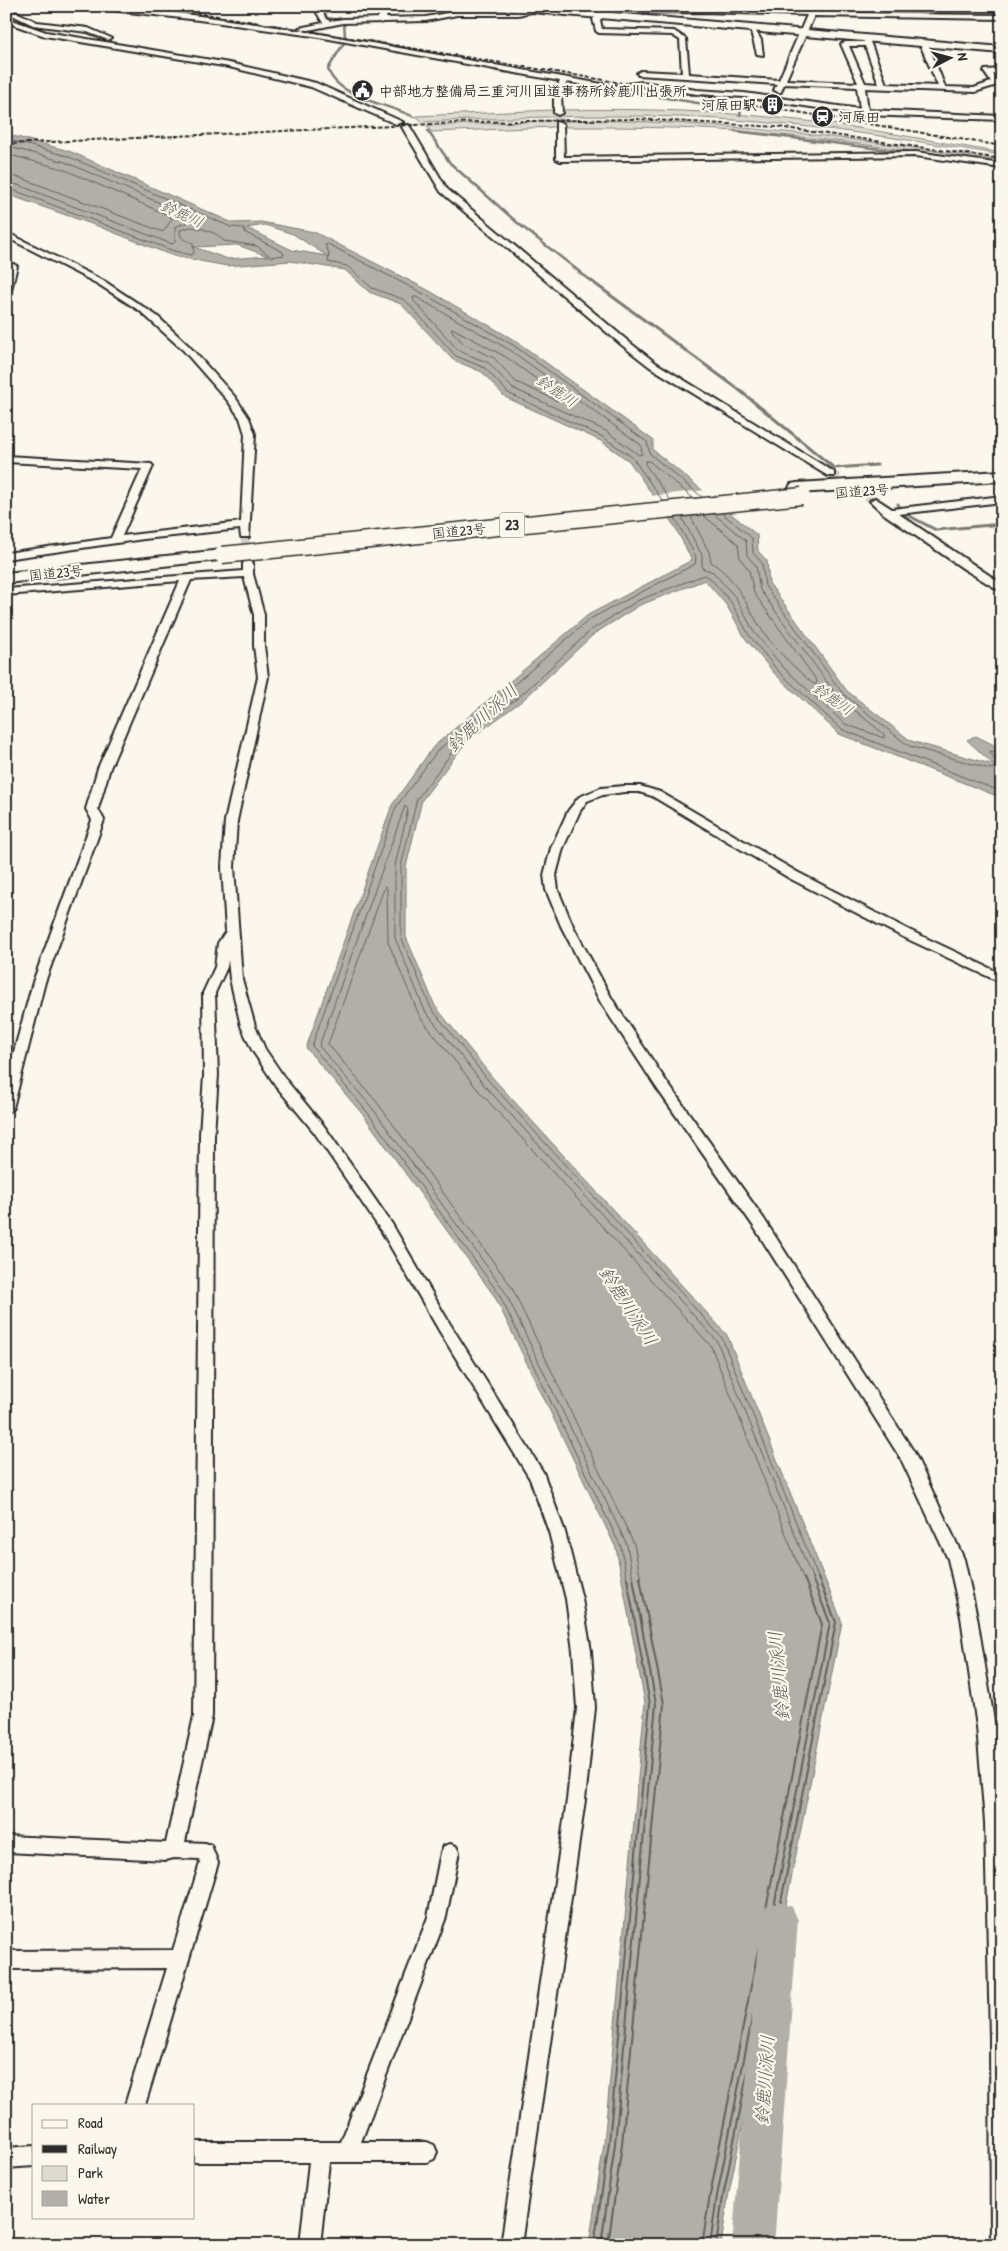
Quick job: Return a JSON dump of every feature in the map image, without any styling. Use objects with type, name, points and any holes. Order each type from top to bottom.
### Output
[{"type":"highway","name":"国道23号","points":[[6,570],[221,551],[799,492],[1002,476]]},
{"type":"highway","name":"国道23号","points":[[799,492],[1002,484]]},
{"type":"highway","name":"国道23号","points":[[6,578],[221,551]]},
{"type":"main road","points":[[495,6],[567,9],[602,15],[752,28],[867,42],[1002,50]]},
{"type":"street","points":[[78,6],[199,18],[290,31],[614,88],[642,84],[697,92],[773,99],[864,113],[1002,118]]},
{"type":"street","points":[[316,6],[323,20],[328,24]]},
{"type":"street","points":[[381,20],[387,6]]},
{"type":"street","points":[[919,6],[921,16]]},
{"type":"street","points":[[6,9],[35,24],[88,30],[124,43],[174,52],[172,55]]},
{"type":"street","points":[[290,31],[328,24],[381,20],[426,20],[457,13],[518,13],[538,9]]},
{"type":"street","points":[[567,9],[1002,17]]},
{"type":"street","points":[[773,99],[811,14]]},
{"type":"street","points":[[602,15],[596,19],[599,31],[674,33],[683,39],[686,76]]},
{"type":"street","points":[[437,25],[439,17]]},
{"type":"street","points":[[6,20],[45,34],[229,65],[313,86],[402,124],[444,190],[633,350],[652,365],[831,474]]},
{"type":"street","points":[[752,28],[762,54]]},
{"type":"street","points":[[864,113],[864,98],[860,92],[861,85],[845,44],[867,42],[883,86]]},
{"type":"street","points":[[924,44],[942,88]]},
{"type":"street","points":[[641,73],[781,82],[975,90],[994,84],[988,72],[1002,72]]},
{"type":"street","points":[[558,113],[557,98],[560,85],[565,80]]},
{"type":"street","points":[[975,90],[977,99]]},
{"type":"street","points":[[559,124],[560,159],[916,154],[1002,166]]},
{"type":"street","points":[[6,234],[98,280],[133,302],[166,329],[236,404],[247,419],[250,434],[245,530],[115,540],[6,556]]},
{"type":"street","points":[[6,262],[12,266],[6,294]]},
{"type":"street","points":[[6,459],[148,466],[115,540]]},
{"type":"street","points":[[891,511],[1002,499]]},
{"type":"street","points":[[875,501],[968,568],[1002,589]]},
{"type":"street","points":[[6,592],[187,577],[248,568],[259,615],[259,646],[263,677],[231,821],[228,867],[236,979],[248,1026],[259,1050],[281,1083],[319,1129],[382,1221],[445,1328],[537,1477],[557,1532],[574,1599],[582,1651],[586,1708],[576,1800],[511,2245]]},
{"type":"street","points":[[6,1108],[39,982],[98,820],[92,809],[104,768],[187,577]]},
{"type":"street","points":[[1001,2245],[1000,2038],[994,1822],[986,1727],[969,1617],[956,1559],[908,1456],[759,1223],[661,1084],[606,1000],[567,926],[552,890],[550,875],[566,828],[584,799],[601,792],[640,789],[656,794],[793,875],[905,933],[1002,979]]},
{"type":"street","points":[[174,1850],[203,1716],[207,1134],[211,1075],[209,993],[221,967],[224,943],[232,932]]},
{"type":"street","points":[[6,1844],[166,1852],[174,1850],[205,1851],[209,1863],[135,2104]]},
{"type":"street","points":[[347,2152],[437,1918],[450,1852]]},
{"type":"street","points":[[6,1960],[180,1959]]},
{"type":"street","points":[[195,2152],[427,2152]]},
{"type":"street","points":[[310,2245],[320,2153]]},
{"type":"street","points":[[6,2158],[32,2156]]},
{"type":"green space","points":[[620,109],[676,111],[788,119],[895,134],[1002,153],[1002,155],[841,131],[720,119],[583,116],[423,122],[416,116],[552,110],[555,113],[564,113],[564,110]]},
{"type":"green space","points":[[565,120],[675,123],[784,132],[1002,161],[1002,164],[836,141],[736,131],[566,127],[565,124],[557,124],[554,127],[431,132],[427,126]]},
{"type":"water","name":"鈴鹿川","points":[[6,134],[69,151],[233,223],[261,222],[314,232],[426,289],[516,341],[653,440],[653,450],[757,535],[758,551],[767,561],[769,583],[847,691],[911,741],[994,765],[967,740],[976,736],[1002,749],[1002,798],[839,734],[775,674],[745,638],[727,606],[705,580],[640,605],[594,634],[523,700],[466,742],[422,800],[406,867],[406,937],[435,1006],[492,1077],[727,1335],[842,1622],[728,2198],[721,2245],[589,2245],[604,2143],[645,1703],[616,1548],[495,1297],[364,1116],[306,1048],[392,805],[433,747],[588,615],[692,560],[675,527],[629,461],[601,441],[505,397],[482,372],[453,360],[401,304],[369,292],[345,270],[290,261],[227,266],[173,256],[100,227],[6,194]],"holes":[[[265,225],[293,234],[327,256],[292,250],[247,228]],[[237,245],[268,256],[228,259],[194,247]]]},
{"type":"pier","points":[[706,490],[726,507],[662,513],[650,496]]},
{"type":"waterway","points":[[320,6],[327,18],[339,20]]},
{"type":"waterway","points":[[344,22],[345,36]]},
{"type":"waterway","points":[[345,41],[328,69],[333,79],[353,94],[414,117]]},
{"type":"waterway","points":[[484,66],[497,71],[545,78]]},
{"type":"waterway","points":[[611,89],[741,110],[740,115]]},
{"type":"waterway","points":[[428,131],[450,163],[520,225],[581,273]]},
{"type":"waterway","points":[[735,131],[913,153]]},
{"type":"waterway","points":[[970,163],[1002,169]]},
{"type":"waterway","points":[[579,272],[738,389],[834,468],[877,465]]},
{"type":"waterway","points":[[898,504],[902,512],[936,530],[1002,524]]},
{"type":"waterway","name":"鈴鹿川派川","points":[[753,2245],[779,1920]]},
{"type":"tunnel","points":[[558,113],[559,124]]},
{"type":"tunnel","points":[[831,474],[875,501]]},
{"type":"tunnel","points":[[245,535],[247,562]]},
{"type":"railway","points":[[157,6],[1002,146]]},
{"type":"railway","points":[[6,144],[477,122],[636,119],[778,127],[1002,159]]},
{"type":"place","name":"中部地方整備局三重河川国道事務所鈴鹿川出張所","points":[[363,91]]},
{"type":"place","name":"河原田駅","points":[[773,105]]},
{"type":"place","name":"河原田","points":[[822,117]]}]
